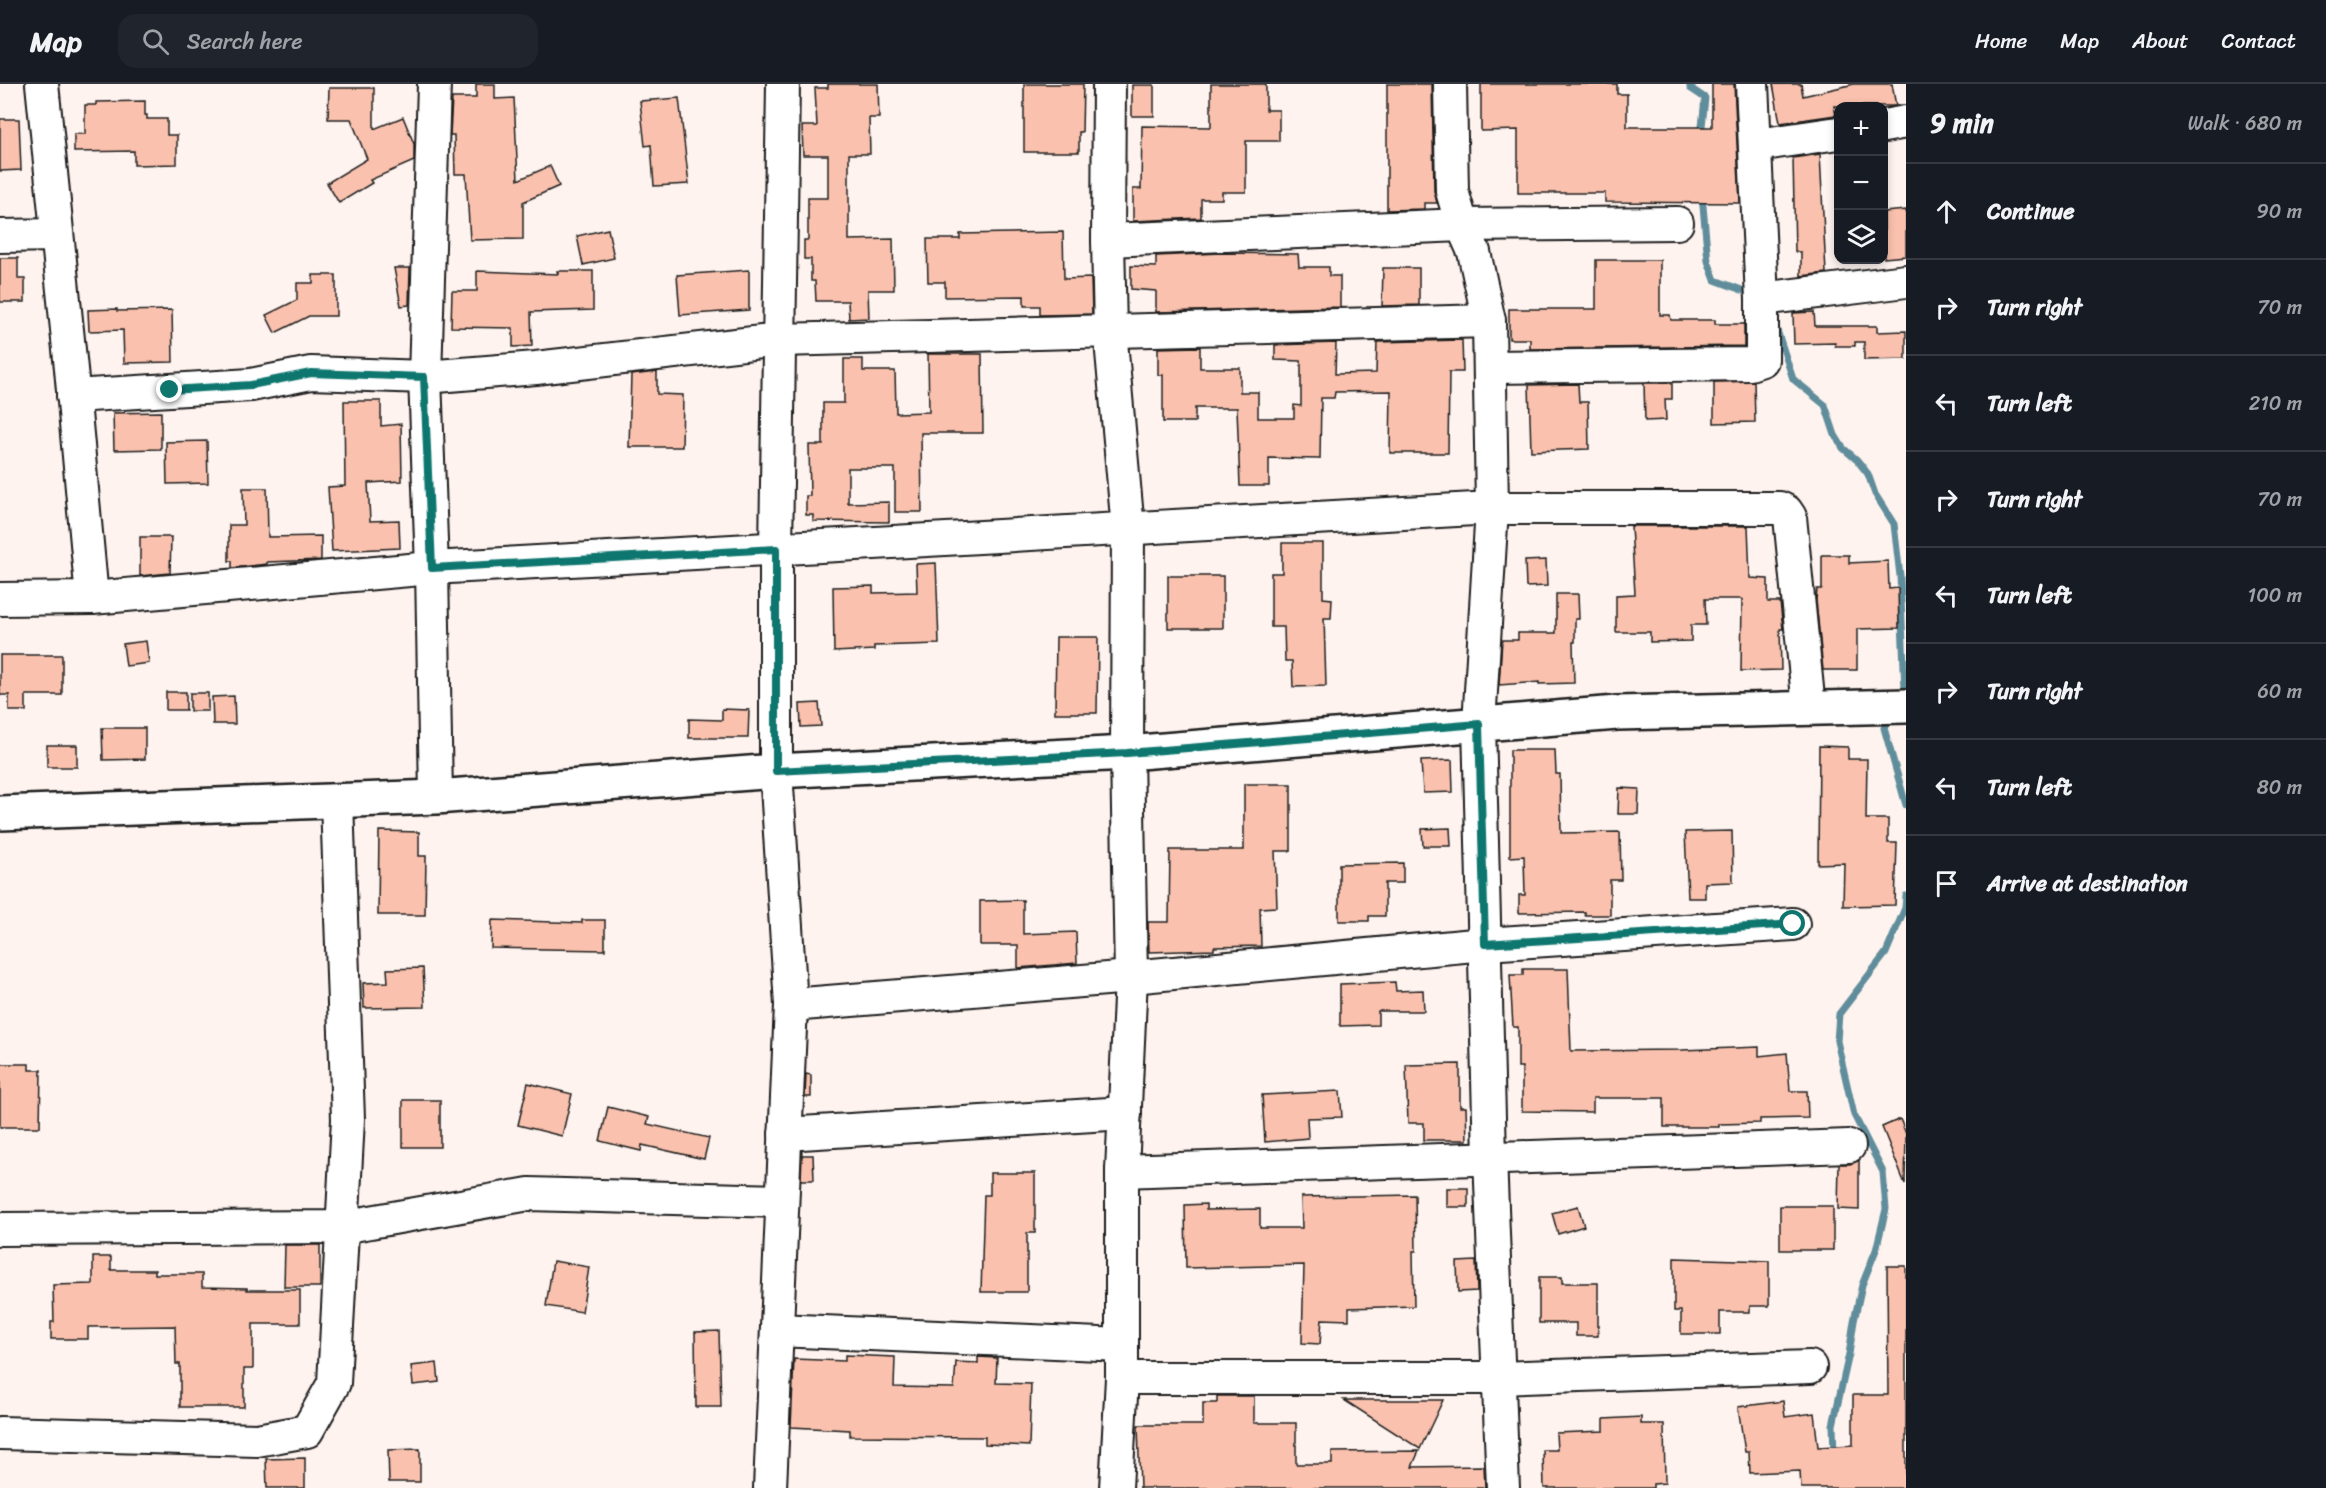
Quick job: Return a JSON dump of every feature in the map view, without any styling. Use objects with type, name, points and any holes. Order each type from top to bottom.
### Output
[{"type":"main road","points":[[0,813],[436,797],[776,771],[1127,753],[1617,712],[1906,706]]},
{"type":"street","points":[[42,84],[92,598]]},
{"type":"street","points":[[434,84],[424,377],[432,568],[436,797]]},
{"type":"street","points":[[770,1488],[791,1005],[776,771],[776,549],[783,84]]},
{"type":"street","points":[[1109,84],[1110,330],[1128,529],[1127,753],[1131,977],[1122,1171],[1122,1378],[1116,1488]]},
{"type":"street","points":[[1450,84],[1452,191],[1462,225],[1474,252],[1489,321],[1492,508],[1479,724],[1490,1157],[1503,1488]]},
{"type":"street","points":[[1490,367],[1750,364],[1762,360],[1764,349],[1757,146],[1752,84]]},
{"type":"street","points":[[1888,125],[1906,122]]},
{"type":"street","points":[[1757,146],[1834,134]]},
{"type":"street","points":[[1108,240],[1462,225],[1677,223]]},
{"type":"street","points":[[0,236],[57,235]]},
{"type":"street","points":[[1762,299],[1906,281]]},
{"type":"street","points":[[73,396],[251,385],[311,373],[424,377],[536,368],[779,340],[1489,321]]},
{"type":"street","points":[[0,599],[92,598],[432,568],[1492,508],[1780,508],[1790,517],[1809,708]]},
{"type":"street","points":[[0,1433],[257,1440],[307,1431],[334,1383],[348,1119],[337,801]]},
{"type":"street","points":[[791,1005],[1131,977],[1485,944],[1793,924]]},
{"type":"street","points":[[785,1134],[1125,1113]]},
{"type":"street","points":[[1122,1171],[1849,1146]]},
{"type":"street","points":[[0,1229],[342,1227],[529,1194],[782,1201]]},
{"type":"street","points":[[777,1330],[1122,1345]]},
{"type":"street","points":[[1122,1378],[1499,1378],[1810,1367]]},
{"type":"building","points":[[476,84],[495,84],[495,99],[514,98],[518,180],[550,166],[559,186],[523,202],[523,239],[470,240],[466,174],[455,174],[454,135],[450,135],[452,98],[476,98]]},
{"type":"building","points":[[828,84],[878,84],[879,118],[869,118],[870,154],[849,154],[849,240],[893,239],[894,290],[868,290],[869,318],[849,319],[848,301],[816,301],[815,281],[811,281],[811,259],[804,259],[804,240],[808,240],[808,198],[828,198],[828,155],[803,155],[802,126],[817,126],[815,88],[828,88]]},
{"type":"building","points":[[1024,84],[1083,84],[1082,132],[1079,132],[1079,152],[1024,152]]},
{"type":"building","points":[[1211,84],[1266,84],[1266,110],[1279,110],[1279,141],[1246,141],[1246,192],[1222,192],[1222,199],[1201,199],[1201,218],[1133,221],[1133,189],[1141,189],[1142,126],[1211,127]]},
{"type":"building","points":[[1387,84],[1432,84],[1434,191],[1437,203],[1424,203],[1424,209],[1387,210]]},
{"type":"building","points":[[1481,84],[1617,84],[1617,94],[1627,94],[1627,127],[1712,127],[1712,84],[1734,84],[1740,203],[1605,202],[1605,193],[1518,193],[1518,130],[1481,131]]},
{"type":"building","points":[[1773,84],[1801,84],[1803,96],[1854,84],[1892,84],[1896,106],[1888,106],[1888,102],[1834,102],[1834,115],[1780,123]]},
{"type":"building","points":[[1132,85],[1154,85],[1154,116],[1132,116]]},
{"type":"building","points":[[329,88],[374,88],[374,129],[403,117],[414,144],[414,161],[370,180],[372,183],[339,203],[327,183],[367,159],[351,119],[328,119]]},
{"type":"building","points":[[679,98],[689,184],[654,186],[651,145],[645,146],[640,101]]},
{"type":"building","points":[[145,101],[147,119],[167,119],[167,135],[177,135],[177,164],[134,165],[134,151],[74,152],[74,134],[85,134],[85,105],[96,105],[96,102]]},
{"type":"building","points":[[0,119],[19,119],[21,170],[0,171]]},
{"type":"building","points":[[1820,154],[1826,273],[1801,276],[1801,252],[1795,252],[1793,158]]},
{"type":"building","points":[[1906,210],[1906,256],[1888,258],[1888,212]]},
{"type":"building","points":[[608,229],[614,258],[583,265],[577,236]]},
{"type":"building","points":[[1063,232],[1064,279],[1091,278],[1092,314],[1040,315],[1040,306],[1024,306],[1024,296],[945,297],[945,282],[928,282],[927,239],[960,239],[960,234]]},
{"type":"building","points":[[1221,253],[1298,254],[1299,267],[1329,267],[1329,276],[1340,276],[1340,307],[1156,312],[1156,291],[1131,289],[1131,266],[1156,267],[1156,256]]},
{"type":"building","points":[[0,258],[18,258],[18,279],[25,279],[25,302],[0,302]]},
{"type":"building","points":[[1596,260],[1660,260],[1660,315],[1670,315],[1671,320],[1715,320],[1715,324],[1744,324],[1744,346],[1530,349],[1530,339],[1509,339],[1509,309],[1596,309]]},
{"type":"building","points":[[394,268],[410,268],[409,305],[401,306]]},
{"type":"building","points":[[1383,268],[1419,268],[1419,305],[1382,306]]},
{"type":"building","points":[[749,270],[749,310],[680,315],[677,275]]},
{"type":"building","points":[[477,271],[558,274],[557,271],[593,271],[593,310],[531,312],[532,346],[513,347],[513,328],[451,327],[452,291],[477,291]]},
{"type":"building","points":[[313,275],[336,275],[336,316],[309,316],[275,333],[266,315],[297,300],[297,283],[313,283]]},
{"type":"building","points":[[117,309],[117,311],[172,310],[173,362],[124,363],[123,330],[89,331],[88,310]]},
{"type":"building","points":[[1814,312],[1815,326],[1877,326],[1877,332],[1906,331],[1906,359],[1864,360],[1864,342],[1855,342],[1855,346],[1835,346],[1835,343],[1794,344],[1793,313]]},
{"type":"building","points":[[1462,340],[1463,372],[1449,372],[1448,453],[1390,453],[1391,391],[1335,392],[1334,398],[1321,398],[1320,459],[1269,458],[1269,486],[1240,486],[1237,408],[1195,408],[1195,422],[1163,422],[1163,375],[1158,375],[1158,348],[1200,347],[1200,368],[1240,368],[1240,392],[1258,392],[1258,418],[1294,418],[1294,405],[1301,406],[1301,361],[1275,360],[1275,345],[1336,343],[1335,374],[1376,373],[1377,342]]},
{"type":"building","points":[[928,354],[982,354],[983,433],[921,433],[922,512],[895,512],[895,468],[848,468],[848,503],[889,502],[889,522],[813,521],[813,515],[806,515],[806,496],[810,496],[809,445],[823,445],[823,403],[844,403],[844,359],[863,359],[863,371],[895,371],[896,413],[929,412]]},
{"type":"building","points":[[657,372],[657,394],[683,395],[682,447],[629,447],[631,375]]},
{"type":"building","points":[[1754,381],[1755,422],[1714,423],[1714,382]]},
{"type":"building","points":[[1644,383],[1672,383],[1672,399],[1665,399],[1666,420],[1645,421]]},
{"type":"building","points":[[1578,384],[1579,402],[1588,402],[1589,449],[1531,451],[1529,385]]},
{"type":"building","points":[[344,401],[381,401],[381,426],[401,424],[402,481],[368,483],[370,521],[399,520],[400,548],[332,551],[328,487],[345,486]]},
{"type":"building","points":[[161,412],[161,449],[114,450],[113,413]]},
{"type":"building","points":[[207,441],[208,483],[167,484],[166,442]]},
{"type":"building","points":[[243,488],[267,488],[268,537],[321,536],[321,560],[267,562],[267,564],[232,568],[232,561],[229,561],[229,525],[244,525]]},
{"type":"building","points":[[1631,526],[1748,526],[1750,578],[1768,579],[1768,602],[1780,602],[1783,629],[1780,629],[1781,670],[1741,671],[1742,599],[1705,599],[1706,625],[1691,625],[1691,641],[1650,642],[1650,632],[1616,632],[1616,595],[1635,594]]},
{"type":"building","points":[[140,537],[171,537],[170,573],[140,576]]},
{"type":"building","points":[[1282,543],[1323,543],[1323,598],[1332,599],[1331,618],[1324,618],[1326,686],[1293,687],[1292,661],[1285,661],[1284,627],[1271,627],[1271,573],[1282,573]]},
{"type":"building","points":[[1822,555],[1849,555],[1849,563],[1888,561],[1889,589],[1898,588],[1899,628],[1857,629],[1857,670],[1823,670],[1816,600],[1817,589],[1822,589]]},
{"type":"building","points":[[1546,560],[1547,586],[1526,587],[1525,561]]},
{"type":"building","points":[[936,563],[939,644],[874,646],[874,650],[834,652],[833,587],[873,586],[873,593],[917,592],[916,564]]},
{"type":"building","points":[[1168,576],[1223,576],[1223,628],[1168,628]]},
{"type":"building","points":[[1556,594],[1578,594],[1579,619],[1575,619],[1575,642],[1573,642],[1574,683],[1539,684],[1539,682],[1499,685],[1502,640],[1518,640],[1518,633],[1556,633]]},
{"type":"building","points":[[1056,637],[1098,637],[1097,713],[1055,713]]},
{"type":"building","points":[[146,641],[149,663],[126,666],[123,644]]},
{"type":"building","points":[[0,655],[62,655],[62,695],[26,695],[26,711],[9,711],[9,695],[0,695]]},
{"type":"building","points":[[166,692],[186,692],[186,710],[166,710]]},
{"type":"building","points":[[190,693],[208,693],[208,711],[190,711]]},
{"type":"building","points":[[234,696],[235,724],[213,724],[212,697]]},
{"type":"building","points":[[819,703],[821,726],[801,727],[800,704]]},
{"type":"building","points":[[722,709],[749,710],[748,738],[689,738],[689,719],[722,720]]},
{"type":"building","points":[[102,728],[145,728],[145,759],[103,760]]},
{"type":"building","points":[[47,745],[77,745],[77,767],[47,767]]},
{"type":"building","points":[[1819,746],[1848,747],[1848,759],[1867,759],[1866,819],[1888,819],[1888,843],[1897,843],[1895,905],[1843,906],[1844,863],[1818,864]]},
{"type":"building","points":[[1510,750],[1555,750],[1556,774],[1560,774],[1561,833],[1620,832],[1621,880],[1610,880],[1610,915],[1585,915],[1585,912],[1519,913],[1519,895],[1525,895],[1524,856],[1510,857]]},
{"type":"building","points":[[1452,760],[1453,792],[1423,793],[1421,761]]},
{"type":"building","points":[[1244,784],[1291,784],[1291,851],[1275,851],[1277,907],[1260,908],[1261,946],[1149,952],[1148,922],[1169,922],[1170,850],[1244,850]]},
{"type":"building","points":[[1619,788],[1639,789],[1638,814],[1618,814]]},
{"type":"building","points":[[1450,828],[1451,846],[1423,846],[1422,829]]},
{"type":"building","points":[[379,831],[419,832],[419,856],[426,856],[425,915],[378,915]]},
{"type":"building","points":[[1732,831],[1733,882],[1705,883],[1705,898],[1688,898],[1685,832]]},
{"type":"building","points":[[1403,863],[1403,883],[1385,883],[1385,916],[1369,916],[1369,921],[1339,921],[1339,864]]},
{"type":"building","points":[[1023,900],[1023,934],[1076,932],[1077,963],[1018,968],[1018,945],[980,945],[980,901]]},
{"type":"building","points":[[492,920],[582,923],[582,920],[605,920],[605,950],[491,948]]},
{"type":"building","points":[[423,968],[425,1007],[364,1008],[363,983],[388,982],[387,969]]},
{"type":"building","points":[[1523,969],[1568,969],[1571,1051],[1759,1047],[1759,1056],[1787,1053],[1790,1091],[1807,1091],[1808,1118],[1760,1119],[1760,1123],[1719,1124],[1719,1127],[1664,1127],[1664,1098],[1593,1098],[1593,1112],[1522,1111],[1522,1067],[1518,1067],[1518,1027],[1513,1027],[1510,975],[1523,975]]},
{"type":"building","points":[[1395,982],[1396,991],[1423,990],[1424,1011],[1378,1011],[1378,1025],[1340,1026],[1340,984]]},
{"type":"building","points":[[0,1064],[29,1064],[29,1070],[41,1070],[40,1127],[0,1127]]},
{"type":"building","points":[[1460,1064],[1460,1107],[1466,1107],[1467,1140],[1424,1140],[1424,1123],[1408,1123],[1406,1065]]},
{"type":"building","points":[[806,1074],[811,1075],[811,1097],[805,1097]]},
{"type":"building","points":[[528,1083],[572,1094],[562,1136],[518,1125]]},
{"type":"building","points":[[1340,1091],[1342,1117],[1307,1118],[1308,1138],[1265,1142],[1262,1095]]},
{"type":"building","points":[[403,1100],[440,1100],[440,1147],[403,1147]]},
{"type":"building","points":[[608,1107],[649,1117],[647,1124],[709,1138],[704,1159],[642,1145],[641,1151],[600,1141]]},
{"type":"building","points":[[1900,1119],[1906,1134],[1905,1184],[1882,1127]]},
{"type":"building","points":[[802,1155],[813,1155],[814,1180],[801,1180]]},
{"type":"building","points":[[1859,1160],[1859,1210],[1838,1209],[1839,1164],[1850,1164]]},
{"type":"building","points":[[990,1173],[1035,1173],[1035,1233],[1027,1233],[1027,1292],[981,1292],[984,1195],[990,1195]]},
{"type":"building","points":[[1447,1188],[1468,1188],[1468,1207],[1447,1207]]},
{"type":"building","points":[[1415,1195],[1414,1306],[1349,1308],[1349,1320],[1322,1319],[1320,1344],[1302,1343],[1304,1265],[1186,1268],[1185,1205],[1206,1204],[1206,1210],[1260,1209],[1260,1228],[1302,1228],[1301,1197]]},
{"type":"building","points":[[1578,1206],[1584,1226],[1558,1234],[1552,1213]]},
{"type":"building","points":[[1780,1206],[1833,1206],[1833,1250],[1780,1250]]},
{"type":"building","points":[[285,1245],[320,1245],[320,1287],[284,1287]]},
{"type":"building","points":[[93,1257],[111,1257],[111,1270],[155,1270],[155,1274],[202,1274],[202,1287],[300,1290],[300,1324],[253,1324],[253,1369],[244,1369],[244,1407],[180,1407],[180,1364],[176,1364],[175,1326],[88,1327],[88,1339],[51,1339],[51,1322],[54,1322],[53,1285],[93,1284]]},
{"type":"building","points":[[1674,1258],[1769,1261],[1769,1306],[1750,1306],[1750,1312],[1720,1312],[1720,1334],[1681,1334],[1681,1311],[1674,1311]]},
{"type":"building","points":[[553,1261],[589,1267],[582,1312],[546,1306]]},
{"type":"building","points":[[1476,1261],[1477,1291],[1458,1292],[1457,1262]]},
{"type":"building","points":[[1887,1266],[1906,1266],[1906,1488],[1801,1488],[1800,1471],[1750,1473],[1749,1452],[1745,1452],[1738,1407],[1783,1401],[1785,1417],[1814,1413],[1818,1447],[1853,1445],[1853,1395],[1888,1395]]},
{"type":"building","points":[[1539,1277],[1562,1277],[1562,1283],[1598,1283],[1598,1336],[1576,1336],[1576,1323],[1539,1323]]},
{"type":"building","points":[[719,1331],[721,1407],[696,1407],[695,1332]]},
{"type":"building","points":[[845,1355],[895,1357],[894,1387],[954,1388],[956,1362],[978,1363],[978,1357],[997,1358],[996,1383],[1031,1384],[1029,1446],[985,1444],[985,1437],[850,1436],[850,1430],[791,1427],[794,1359],[845,1361]]},
{"type":"building","points":[[437,1363],[439,1382],[413,1385],[411,1366]]},
{"type":"building","points":[[1217,1396],[1254,1396],[1254,1423],[1296,1423],[1296,1464],[1332,1464],[1332,1452],[1419,1451],[1412,1467],[1484,1466],[1485,1488],[1140,1488],[1138,1425],[1203,1425],[1203,1403],[1217,1403]]},
{"type":"building","points":[[1344,1400],[1443,1400],[1420,1449]]},
{"type":"building","points":[[1641,1417],[1641,1424],[1664,1424],[1665,1483],[1653,1484],[1653,1488],[1544,1488],[1543,1450],[1557,1450],[1556,1433],[1604,1431],[1604,1419]]},
{"type":"building","points":[[420,1449],[420,1482],[389,1482],[388,1450]]},
{"type":"building","points":[[305,1458],[305,1488],[267,1488],[266,1459]]},
{"type":"waterway","points":[[1690,84],[1690,88],[1705,98],[1701,136]]},
{"type":"waterway","points":[[1702,195],[1708,261],[1715,280],[1755,295]]},
{"type":"waterway","points":[[1775,324],[1793,379],[1825,405],[1835,435],[1843,448],[1868,474],[1875,494],[1894,524],[1900,576],[1905,690],[1902,696]]},
{"type":"waterway","points":[[1891,716],[1884,728],[1906,805]]},
{"type":"waterway","points":[[1834,1455],[1833,1425],[1854,1321],[1862,1285],[1876,1250],[1886,1209],[1883,1172],[1854,1115],[1837,1041],[1839,1014],[1886,953],[1905,908],[1906,896]]},
{"type":"route","points":[[170,390],[251,385],[311,373],[424,377],[432,568],[776,549],[776,771],[1127,753],[1479,724],[1485,944],[1793,924]]}]
